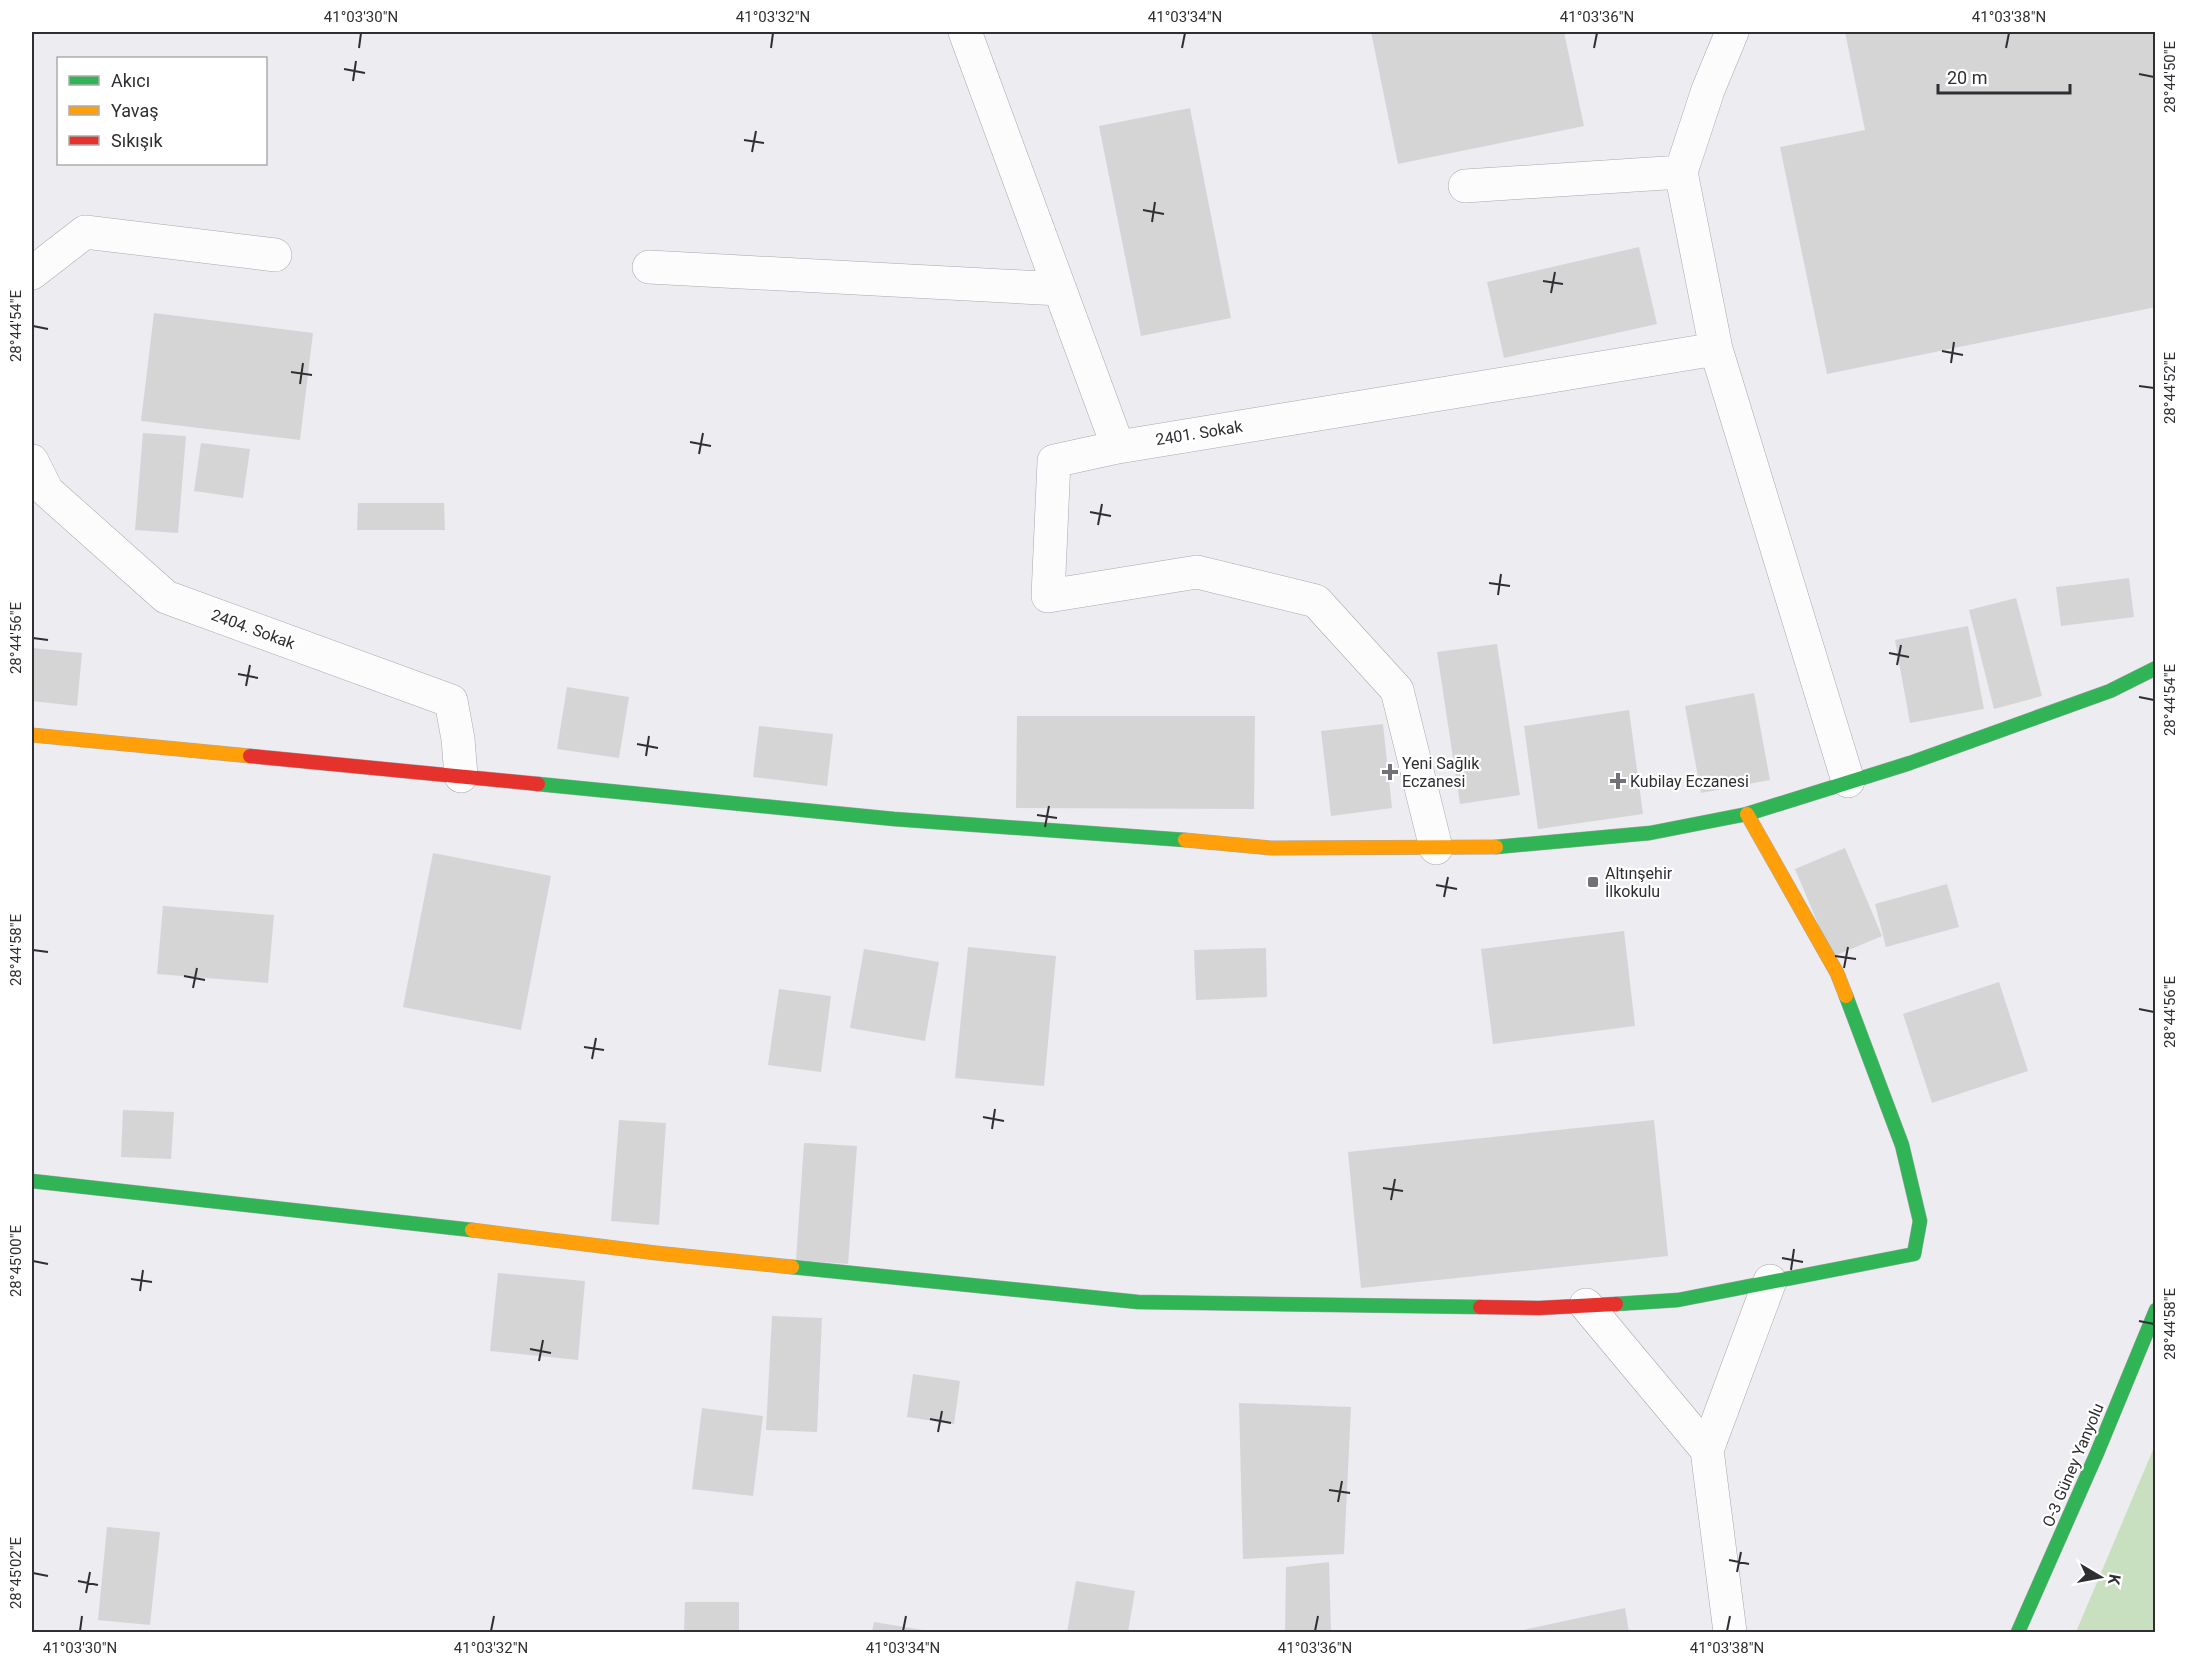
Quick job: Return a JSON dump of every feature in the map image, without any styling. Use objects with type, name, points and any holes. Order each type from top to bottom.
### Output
[{"type":"street","points":[[965,32],[1118,447]]},
{"type":"street","points":[[1708,90],[1710,32]]},
{"type":"street","points":[[1732,32],[1708,90],[1682,172],[1716,349],[1848,781]]},
{"type":"street","points":[[1465,186],[1682,172]]},
{"type":"street","points":[[32,273],[85,232],[275,255]]},
{"type":"street","points":[[649,267],[1060,289]]},
{"type":"street","name":"2401. Sokak","points":[[1436,848],[1397,690],[1316,602],[1197,572],[1048,596],[1054,461],[1118,447],[1716,349]]},
{"type":"street","name":"2404. Sokak","points":[[32,461],[47,491],[166,597],[451,701],[458,739],[461,776]]},
{"type":"street","points":[[32,735],[894,819],[1136,835],[1271,848],[1487,848],[1650,833],[1747,814],[1910,763],[2110,691],[2156,668]]},
{"type":"street","points":[[2110,691],[2133,692]]},
{"type":"street","points":[[32,1181],[365,1217],[656,1253],[1138,1302],[1539,1308],[1678,1300],[1914,1254],[1920,1221],[1902,1145],[1837,973],[1747,814]]},
{"type":"street","points":[[1730,1632],[1707,1450],[1770,1281]]},
{"type":"street","points":[[1586,1305],[1707,1450]]},
{"type":"street","name":"O-3 Güney Yanyolu","points":[[2018,1632],[2097,1454],[2156,1310]]},
{"type":"green space","points":[[2155,1445],[2155,1632],[2076,1632]]},
{"type":"building","points":[[1371,32],[1564,32],[1584,126],[1398,164]]},
{"type":"building","points":[[1845,32],[2156,32],[2156,307],[1827,374],[1780,147],[1865,130]]},
{"type":"building","points":[[1190,108],[1231,318],[1141,336],[1099,126]]},
{"type":"building","points":[[1639,247],[1657,324],[1504,358],[1487,282]]},
{"type":"building","points":[[154,313],[313,333],[300,440],[141,421]]},
{"type":"building","points":[[143,433],[186,436],[178,533],[135,530]]},
{"type":"building","points":[[201,443],[250,449],[243,498],[194,491]]},
{"type":"building","points":[[358,503],[444,503],[445,530],[357,530]]},
{"type":"building","points":[[2129,578],[2134,617],[2061,626],[2056,587]]},
{"type":"building","points":[[2016,598],[2042,696],[1994,709],[1969,610]]},
{"type":"building","points":[[1968,626],[1984,709],[1910,723],[1895,640]]},
{"type":"building","points":[[1497,644],[1520,795],[1460,804],[1437,652]]},
{"type":"building","points":[[32,648],[82,653],[77,706],[32,701]]},
{"type":"building","points":[[567,687],[629,697],[619,758],[557,749]]},
{"type":"building","points":[[1754,693],[1770,780],[1701,793],[1685,706]]},
{"type":"building","points":[[1629,710],[1643,814],[1538,829],[1524,726]]},
{"type":"building","points":[[1017,716],[1255,716],[1254,809],[1016,808]]},
{"type":"building","points":[[1383,724],[1392,808],[1331,816],[1321,731]]},
{"type":"building","points":[[759,726],[833,734],[827,786],[753,777]]},
{"type":"building","points":[[1845,848],[1882,936],[1832,957],[1795,869]]},
{"type":"building","points":[[433,853],[551,876],[521,1030],[403,1007]]},
{"type":"building","points":[[1947,884],[1959,927],[1886,947],[1875,904]]},
{"type":"building","points":[[163,906],[274,915],[268,983],[157,974]]},
{"type":"building","points":[[1624,931],[1635,1026],[1493,1044],[1481,949]]},
{"type":"building","points":[[968,947],[1056,956],[1044,1086],[955,1078]]},
{"type":"building","points":[[1266,948],[1267,997],[1196,1000],[1194,950]]},
{"type":"building","points":[[864,949],[939,962],[925,1041],[850,1028]]},
{"type":"building","points":[[1999,982],[2028,1071],[1932,1103],[1903,1014]]},
{"type":"building","points":[[779,989],[831,996],[821,1072],[768,1065]]},
{"type":"building","points":[[123,1110],[174,1112],[171,1159],[121,1157]]},
{"type":"building","points":[[619,1120],[666,1123],[659,1225],[611,1221]]},
{"type":"building","points":[[1654,1120],[1668,1256],[1361,1288],[1348,1152]]},
{"type":"building","points":[[804,1143],[857,1146],[848,1264],[796,1260]]},
{"type":"building","points":[[498,1273],[585,1281],[578,1360],[490,1351]]},
{"type":"building","points":[[772,1316],[822,1318],[817,1432],[766,1430]]},
{"type":"building","points":[[913,1374],[960,1381],[954,1424],[907,1417]]},
{"type":"building","points":[[1239,1403],[1351,1407],[1344,1554],[1243,1559]]},
{"type":"building","points":[[702,1408],[763,1416],[753,1496],[692,1489]]},
{"type":"building","points":[[107,1527],[160,1532],[150,1625],[98,1620]]},
{"type":"building","points":[[1329,1562],[1331,1632],[1285,1632],[1286,1567]]},
{"type":"building","points":[[1076,1581],[1135,1591],[1128,1632],[1067,1632]]},
{"type":"building","points":[[685,1602],[739,1602],[739,1632],[684,1632]]},
{"type":"building","points":[[1625,1608],[1629,1632],[1514,1632]]},
{"type":"building","points":[[874,1622],[929,1631],[929,1632],[872,1632]]},
{"type":"traffic: fast","points":[[1496,847],[1650,833],[1747,814],[1910,763],[2110,691],[2156,668]]},
{"type":"traffic: fast","points":[[538,784],[894,819],[1185,840]]},
{"type":"traffic: fast","points":[[1616,1304],[1678,1300],[1914,1254],[1920,1221],[1902,1145],[1846,996]]},
{"type":"traffic: fast","points":[[32,1181],[472,1230]]},
{"type":"traffic: fast","points":[[792,1267],[1138,1302],[1480,1307]]},
{"type":"traffic: fast","points":[[2018,1632],[2097,1453],[2156,1310]]},
{"type":"traffic: slow","points":[[32,735],[250,756]]},
{"type":"traffic: slow","points":[[1747,814],[1837,973],[1846,996]]},
{"type":"traffic: slow","points":[[1185,840],[1271,848],[1496,847]]},
{"type":"traffic: slow","points":[[472,1230],[792,1267]]},
{"type":"traffic: jam","points":[[250,756],[538,784]]},
{"type":"traffic: jam","points":[[1480,1307],[1539,1308],[1616,1304]]},
{"type":"place","name":"Yeni Sağlık Eczanesi","points":[[1390,772]]},
{"type":"place","name":"Kubilay Eczanesi","points":[[1618,781]]},
{"type":"place","name":"Altınşehir İlkokulu","points":[[1593,882]]}]
